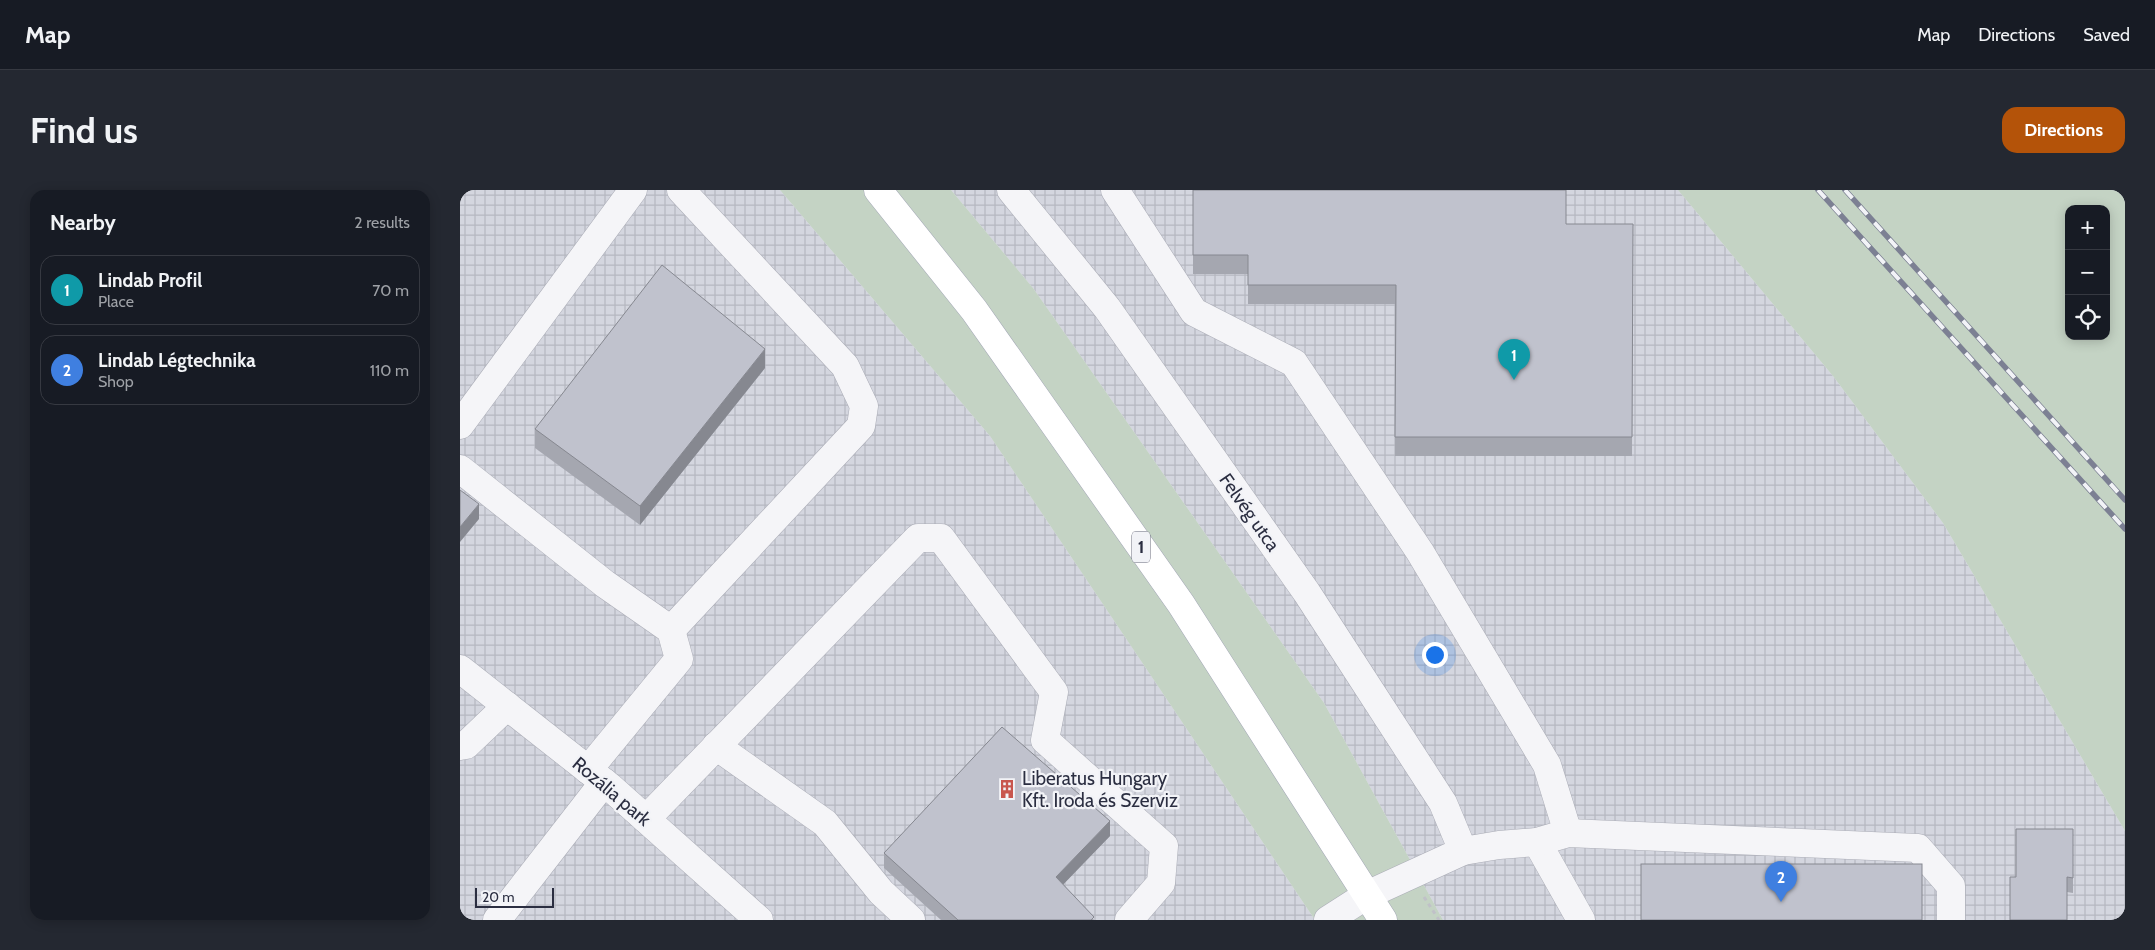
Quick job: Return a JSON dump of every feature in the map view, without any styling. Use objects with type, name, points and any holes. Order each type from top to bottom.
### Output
[{"type":"main road","name":"1","points":[[878,190],[974,310],[1181,604],[1383,920]]},
{"type":"lane","points":[[460,425],[633,190]]},
{"type":"lane","points":[[672,630],[861,426],[864,406],[846,366],[681,190]]},
{"type":"lane","name":"Felvég utca","points":[[1011,190],[1106,308],[1307,593],[1443,803],[1462,851]]},
{"type":"lane","points":[[1115,190],[1194,312],[1294,362],[1420,552],[1547,765],[1568,833]]},
{"type":"lane","points":[[460,469],[605,584],[672,630],[680,659],[596,776],[497,920]]},
{"type":"lane","points":[[646,819],[918,538],[941,538],[1054,692],[1045,740],[1164,846],[1161,883],[1129,920]]},
{"type":"lane","name":"Rozália park","points":[[460,669],[596,776],[759,920]]},
{"type":"lane","points":[[460,746],[466,746],[507,706]]},
{"type":"lane","points":[[716,746],[826,823],[882,892],[911,920]]},
{"type":"lane","points":[[1328,920],[1367,895],[1462,851],[1499,845],[1537,842],[1568,833],[1918,848],[1951,886],[1951,920]]},
{"type":"lane","points":[[1537,842],[1582,920]]},
{"type":"shaded area","points":[[460,190],[780,190],[990,436],[1315,920],[460,920]]},
{"type":"shaded area","points":[[951,190],[1678,190],[1833,376],[1943,523],[2125,831],[2125,920],[1443,920],[1324,703],[1033,288]]},
{"type":"green space","points":[[780,190],[951,190],[1033,288],[1324,703],[1443,920],[1315,920],[990,436]]},
{"type":"green space","points":[[1678,190],[2125,190],[2125,831],[1943,523],[1833,376]]},
{"type":"building","points":[[1193,190],[1566,190],[1566,224],[1633,224],[1632,437],[1395,437],[1396,285],[1248,285],[1248,255],[1193,255]]},
{"type":"building","points":[[662,265],[765,349],[640,506],[535,429]]},
{"type":"building","points":[[460,490],[479,504],[460,527]]},
{"type":"building","name":"Liberatus Hungary Kft. Iroda és Szerviz","points":[[1002,727],[1110,821],[1056,877],[1094,917],[1091,920],[958,920],[884,853]]},
{"type":"building","points":[[2016,829],[2073,829],[2073,878],[2067,877],[2067,920],[2010,920],[2010,877],[2016,877]]},
{"type":"building","points":[[1641,864],[1922,864],[1922,920],[1641,920]]},
{"type":"railway","points":[[1818,190],[2125,529]]},
{"type":"railway","points":[[1845,190],[2125,500]]},
{"type":"place","name":"Lindab Profil","points":[[1514,380]]},
{"type":"place","name":"Liberatus Hungary Kft. Iroda és Szerviz","points":[[1007,789]]},
{"type":"place","name":"Lindab Légtechnika","points":[[1781,902]]}]
